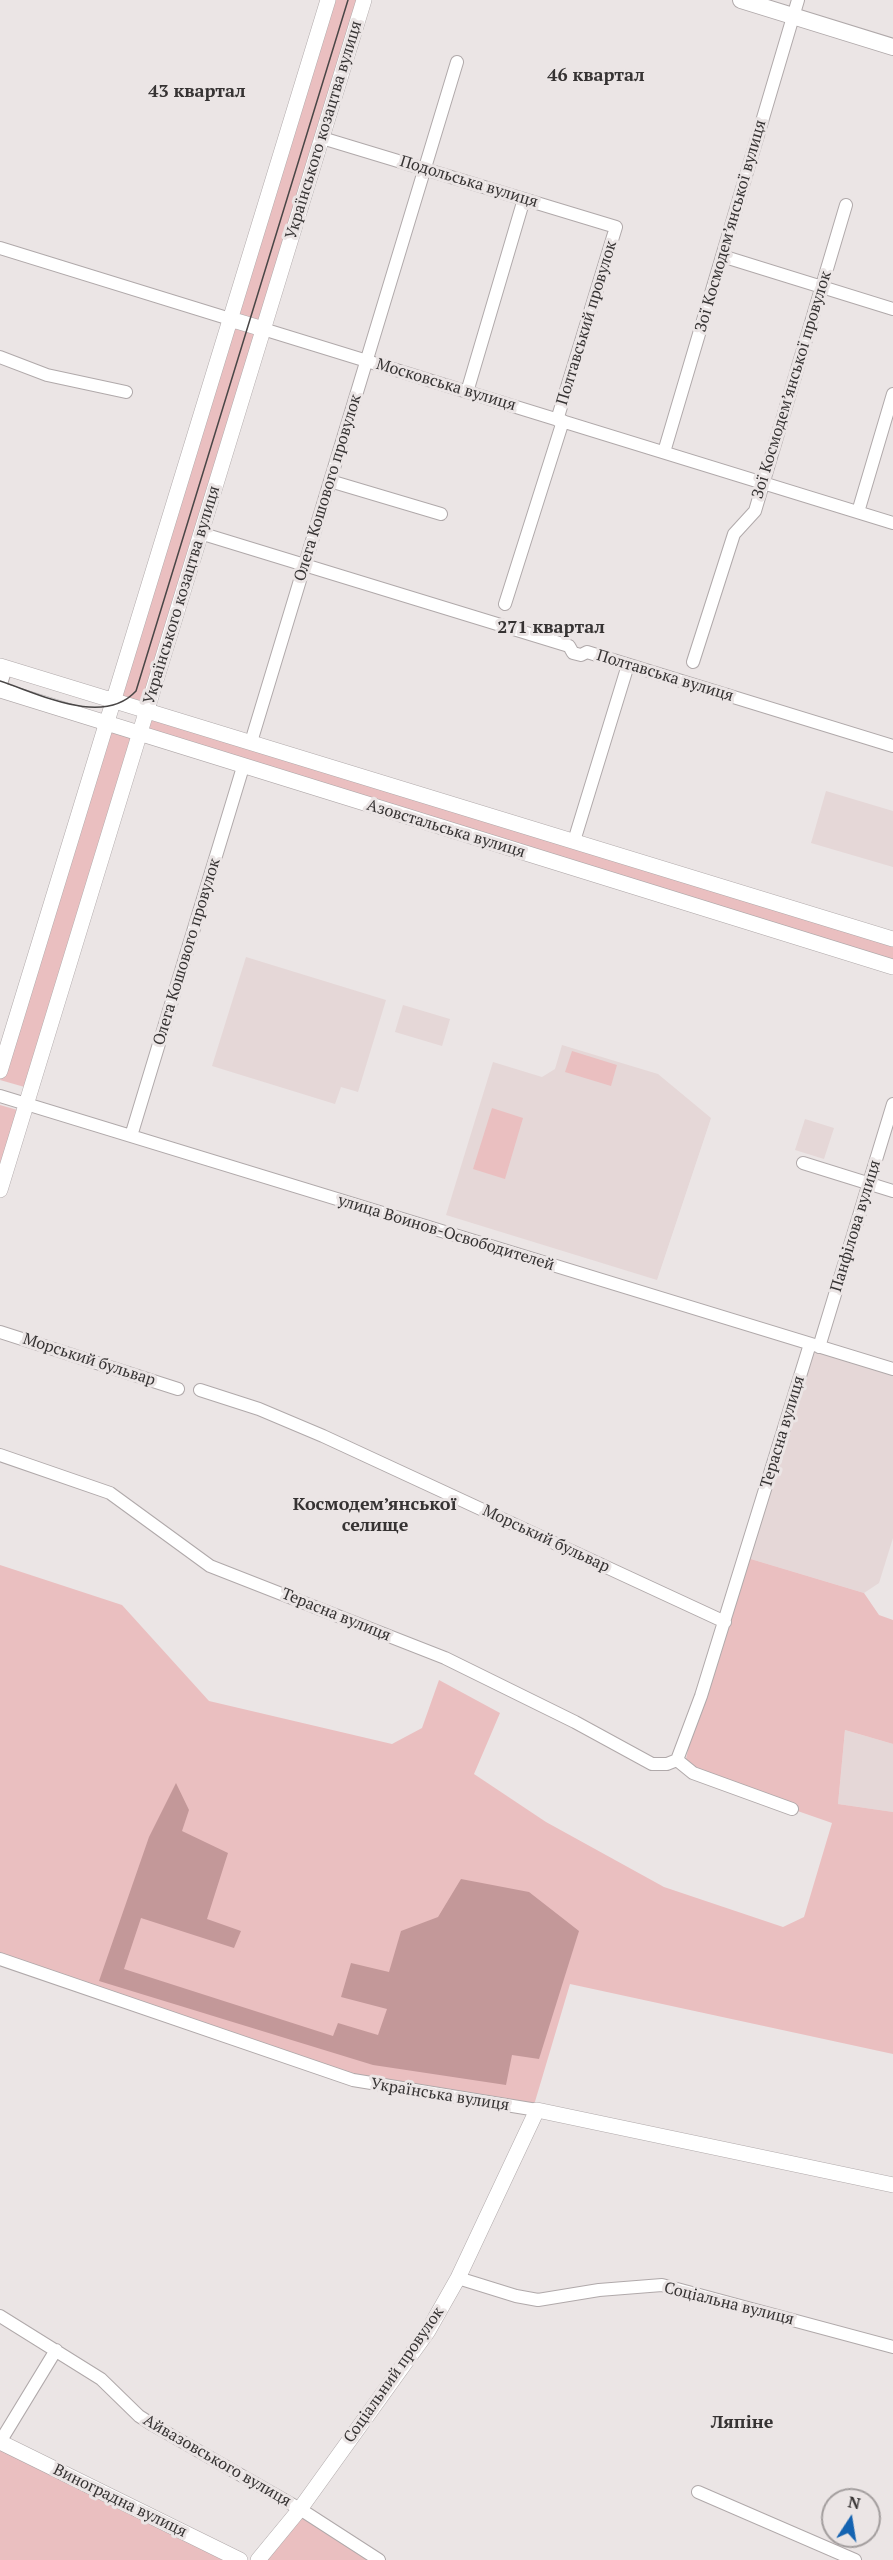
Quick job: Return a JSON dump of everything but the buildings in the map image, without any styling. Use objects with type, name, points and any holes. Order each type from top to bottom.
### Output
[{"type":"main road","points":[[741,0],[796,8],[893,47]]},
{"type":"street","points":[[0,1071],[327,0]]},
{"type":"street","name":"Українського козацтва вулиця","points":[[0,1190],[364,0]]},
{"type":"street","name":"Зої Космодем’янської вулиця","points":[[664,452],[796,8]]},
{"type":"street","name":"Олега Кошового провулок","points":[[251,742],[457,62]]},
{"type":"street","name":"Подольська вулиця","points":[[322,138],[616,227]]},
{"type":"street","points":[[467,392],[524,199]]},
{"type":"street","name":"Зої Космодем’янської провулок","points":[[693,662],[734,534],[755,511],[846,205]]},
{"type":"street","name":"Полтавський провулок","points":[[505,604],[616,227]]},
{"type":"street","name":"Московська вулиця","points":[[0,248],[893,523]]},
{"type":"street","points":[[722,256],[893,309]]},
{"type":"street","points":[[0,357],[47,375],[126,392]]},
{"type":"street","points":[[858,512],[893,394]]},
{"type":"street","points":[[330,481],[441,514]]},
{"type":"street","name":"Полтавська вулиця","points":[[201,533],[569,646],[573,653],[581,655],[587,652],[892,742]]},
{"type":"street","points":[[566,866],[628,664]]},
{"type":"street","points":[[0,688],[3,667]]},
{"type":"street","name":"Азовстальська вулиця","points":[[3,667],[893,939]]},
{"type":"street","name":"Азовстальська вулиця","points":[[0,688],[243,767],[893,967]]},
{"type":"street","name":"Олега Кошового провулок","points":[[131,1136],[243,767]]},
{"type":"street","points":[[805,940],[813,914]]},
{"type":"street","name":"улица Воинов-Освободителей","points":[[0,1096],[893,1369]]},
{"type":"street","name":"Панфілова вулиця","points":[[815,1345],[869,1184],[893,1104]]},
{"type":"street","points":[[803,1163],[893,1191]]},
{"type":"street","name":"Морський бульвар","points":[[0,1332],[178,1389]]},
{"type":"street","name":"Терасна вулиця","points":[[0,1455],[110,1493],[210,1566],[445,1658],[575,1722],[652,1764],[667,1764],[677,1760],[725,1622],[815,1345]]},
{"type":"street","name":"Морський бульвар","points":[[200,1390],[259,1409],[323,1436],[725,1622]]},
{"type":"street","points":[[677,1760],[693,1773],[792,1809]]},
{"type":"street","name":"Українська вулиця","points":[[0,1959],[353,2080],[537,2110],[893,2185]]},
{"type":"street","name":"Соціальний провулок","points":[[258,2560],[300,2509],[428,2331],[458,2278],[537,2110]]},
{"type":"street","name":"Соціальна вулиця","points":[[458,2278],[516,2296],[538,2300],[599,2290],[662,2285],[893,2347]]},
{"type":"street","name":"Айвазовського вулиця","points":[[0,2316],[101,2379],[139,2416],[300,2509],[379,2560]]},
{"type":"street","points":[[0,2442],[56,2350]]},
{"type":"street","name":"Виноградна вулиця","points":[[0,2442],[240,2560]]},
{"type":"street","points":[[698,2492],[855,2560]]},
{"type":"shaded area","points":[[331,0],[361,0],[261,325],[234,317]]},
{"type":"shaded area","points":[[232,323],[259,331],[144,706],[117,698]]},
{"type":"shaded area","points":[[149,713],[893,942],[893,964],[143,732]]},
{"type":"shaded area","points":[[109,727],[134,737],[28,1088],[0,1080]]},
{"type":"shaded area","points":[[826,791],[893,811],[893,867],[811,843]]},
{"type":"shaded area","points":[[246,957],[386,1000],[358,1092],[341,1087],[335,1104],[212,1066]]},
{"type":"shaded area","points":[[403,1005],[450,1019],[442,1046],[395,1032]]},
{"type":"shaded area","points":[[562,1045],[658,1074],[711,1118],[657,1280],[446,1215],[493,1062],[542,1077],[555,1069]]},
{"type":"shaded area","points":[[572,1051],[617,1065],[611,1086],[565,1072]]},
{"type":"shaded area","points":[[0,1105],[21,1111],[0,1179]]},
{"type":"shaded area","points":[[492,1108],[523,1118],[505,1179],[473,1169]]},
{"type":"shaded area","points":[[805,1119],[834,1128],[824,1159],[795,1150]]},
{"type":"shaded area","points":[[810,1344],[893,1369],[893,1538],[879,1583],[864,1593],[744,1557]]},
{"type":"shaded area","points":[[744,1557],[864,1593],[879,1615],[893,1620],[893,1744],[845,1730],[838,1804],[893,1812],[893,2054],[570,1984],[534,2105],[370,2081],[0,1954],[0,1565],[122,1605],[209,1701],[392,1744],[422,1728],[439,1680],[500,1713],[474,1774],[546,1822],[664,1887],[783,1927],[804,1917],[832,1823],[683,1771],[701,1696]]},
{"type":"shaded area","points":[[845,1730],[893,1744],[893,1812],[838,1804]]},
{"type":"shaded area","points":[[176,1783],[189,1810],[182,1831],[228,1853],[207,1919],[241,1931],[234,1948],[141,1918],[124,1969],[333,2036],[338,2023],[378,2035],[387,2009],[341,1997],[351,1963],[389,1972],[401,1931],[438,1917],[461,1879],[529,1892],[579,1931],[539,2059],[512,2055],[506,2085],[373,2065],[99,1981],[149,1837]]},
{"type":"shaded area","points":[[0,2442],[240,2560],[0,2560]]},
{"type":"shaded area","points":[[300,2509],[379,2560],[258,2560]]},
{"type":"tram line","points":[[0,681],[52,699],[89,707],[106,706],[122,701],[136,691],[348,0]]},
{"type":"district","name":"46 квартал","points":[[596,76]]},
{"type":"district","name":"43 квартал","points":[[197,92]]},
{"type":"district","name":"271 квартал","points":[[551,628]]},
{"type":"district","name":"Космодем’янської селище","points":[[375,1516]]},
{"type":"district","name":"Ляпіне","points":[[742,2423]]}]
